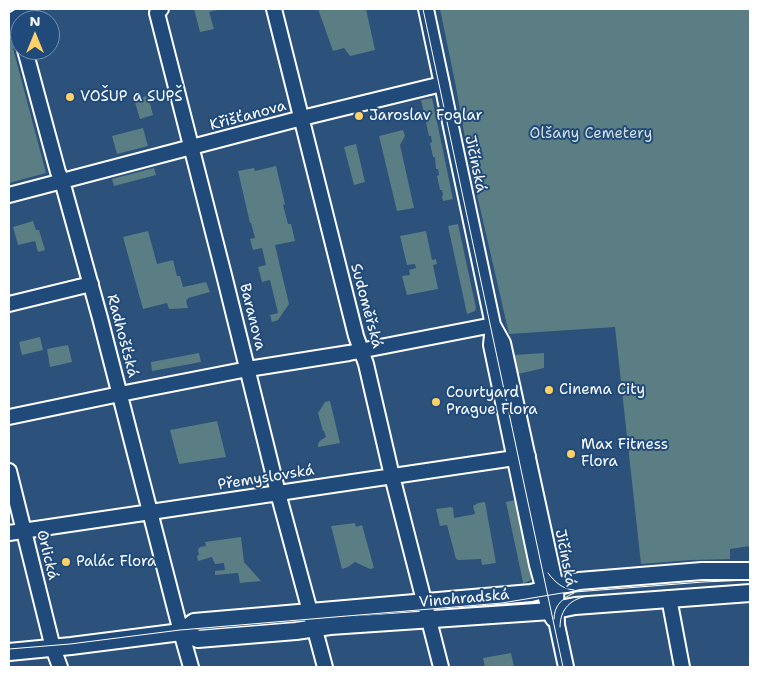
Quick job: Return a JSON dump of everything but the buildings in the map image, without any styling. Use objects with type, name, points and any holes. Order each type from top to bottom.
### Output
[{"type":"main road","name":"Vinohradská","points":[[9,652],[181,632],[198,639],[315,629],[531,593],[579,581],[702,571],[750,571]]},
{"type":"main road","name":"Vinohradská","points":[[181,632],[194,622],[310,612],[427,611],[554,615],[575,606],[750,593]]},
{"type":"street","points":[[9,22],[30,9]]},
{"type":"street","name":"Sudoměřská","points":[[274,9],[356,336],[366,364],[392,476],[441,667]]},
{"type":"street","name":"Jičínská","points":[[426,9],[493,325],[491,345],[521,458],[566,667]]},
{"type":"street","name":"Baranova","points":[[159,11],[191,147],[278,493],[325,667]]},
{"type":"street","name":"Radhošťská","points":[[28,60],[91,284],[191,667]]},
{"type":"street","name":"Křišťanova","points":[[9,195],[302,118],[442,84]]},
{"type":"street","points":[[9,304],[91,284]]},
{"type":"street","points":[[9,417],[248,369],[361,351],[493,325]]},
{"type":"street","name":"Přemyslovská","points":[[9,533],[521,458]]},
{"type":"street","name":"Orlická","points":[[9,471],[53,648],[60,667]]},
{"type":"street","points":[[669,598],[682,667]]},
{"type":"green space","points":[[194,9],[222,9],[209,12],[214,29],[200,32]]},
{"type":"green space","points":[[318,9],[366,9],[375,50],[350,56],[344,48],[333,51]]},
{"type":"green space","name":"Olšany Cemetery","points":[[440,9],[750,9],[750,546],[730,549],[730,559],[641,564],[615,327],[509,334],[469,160]]},
{"type":"green space","points":[[9,33],[10,60],[16,60],[46,173],[9,183]]},
{"type":"green space","points":[[148,96],[153,115],[140,119],[134,99]]},
{"type":"green space","points":[[432,98],[453,199],[443,201],[442,190],[440,190],[437,176],[439,175],[438,169],[436,169],[435,157],[433,157],[430,143],[432,142],[431,136],[429,136],[421,100]]},
{"type":"green space","points":[[143,128],[148,146],[117,154],[112,136]]},
{"type":"green space","points":[[403,130],[405,136],[400,145],[414,208],[397,211],[379,136]]},
{"type":"green space","points":[[356,144],[365,182],[354,185],[344,147]]},
{"type":"green space","points":[[276,166],[285,204],[283,205],[288,224],[291,224],[295,241],[275,245],[289,304],[278,320],[272,322],[270,315],[278,313],[270,280],[262,282],[258,267],[266,265],[262,248],[253,250],[250,239],[255,238],[238,171],[254,168],[255,171]]},
{"type":"green space","points":[[154,168],[156,175],[114,186],[112,179]]},
{"type":"green space","points":[[33,221],[36,230],[39,230],[45,250],[38,252],[35,241],[18,245],[13,227]]},
{"type":"green space","points":[[458,224],[476,308],[475,311],[467,314],[448,226]]},
{"type":"green space","points":[[148,231],[157,264],[173,260],[177,276],[180,276],[183,287],[206,282],[210,292],[188,298],[186,300],[188,308],[169,309],[167,303],[143,309],[123,237]]},
{"type":"green space","points":[[426,231],[432,260],[436,259],[437,264],[433,265],[438,289],[407,295],[402,276],[410,275],[409,270],[416,268],[415,264],[407,265],[400,236]]},
{"type":"green space","points":[[40,337],[43,350],[22,355],[19,342]]},
{"type":"green space","points":[[68,345],[72,362],[50,367],[47,349]]},
{"type":"green space","points":[[199,353],[201,362],[152,371],[151,362]]},
{"type":"green space","points":[[544,353],[544,368],[518,374],[514,355]]},
{"type":"green space","points":[[330,401],[340,443],[318,447],[319,442],[326,437],[318,413],[325,402]]},
{"type":"green space","points":[[217,421],[226,457],[179,464],[170,430]]},
{"type":"green space","points":[[515,500],[533,575],[531,580],[522,584],[506,502]]},
{"type":"green space","points":[[485,502],[496,563],[482,565],[481,559],[456,559],[447,525],[440,526],[436,509],[453,508],[454,518],[475,514],[473,506]]},
{"type":"green space","points":[[355,523],[356,527],[362,525],[374,568],[370,569],[355,562],[342,569],[331,526]]},
{"type":"green space","points":[[241,537],[244,562],[261,581],[240,583],[238,573],[215,575],[215,571],[225,570],[224,563],[215,564],[212,557],[198,561],[198,550],[200,547],[206,546],[205,542]]},
{"type":"green space","points":[[511,653],[514,667],[485,667],[483,658]]},
{"type":"tram line","points":[[423,9],[563,667]]},
{"type":"tram line","points":[[548,573],[559,584],[574,590]]},
{"type":"tram line","points":[[9,649],[70,644],[180,630],[502,603],[562,593],[750,580]]},
{"type":"tram line","points":[[554,619],[555,610],[560,603],[574,593]]},
{"type":"tram line","points":[[560,627],[564,610],[577,599],[589,596]]},
{"type":"place","name":"VOŠUP a SUPŠ","points":[[70,97]]},
{"type":"place","name":"Jaroslav Foglar","points":[[359,116]]},
{"type":"place","name":"Cinema City","points":[[549,390]]},
{"type":"place","name":"Courtyard Prague Flora","points":[[436,402]]},
{"type":"place","name":"Max Fitness Flora","points":[[571,454]]},
{"type":"place","name":"Palác Flora","points":[[66,562]]}]
